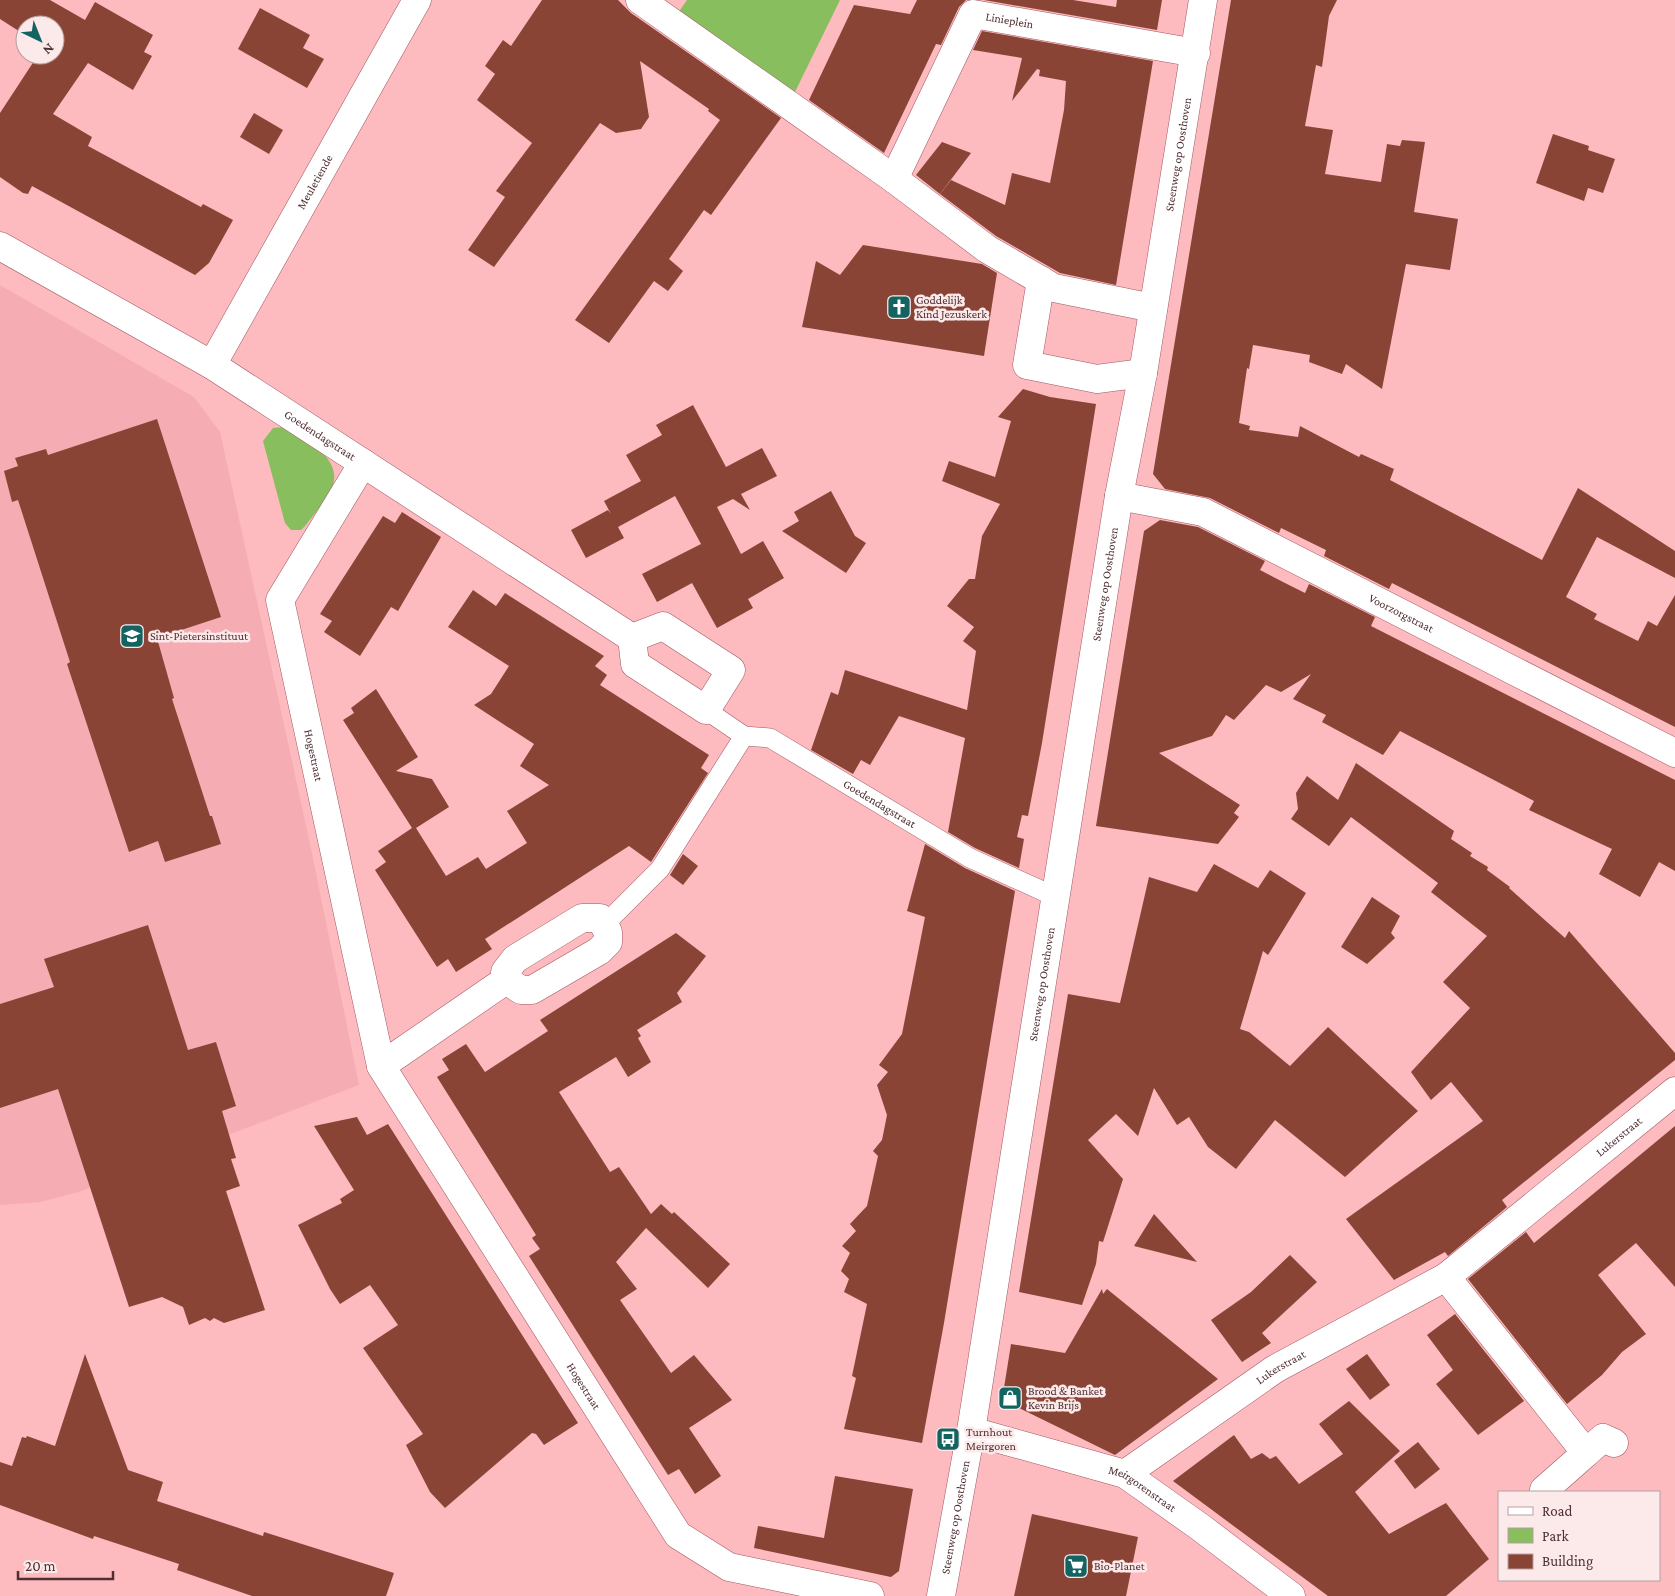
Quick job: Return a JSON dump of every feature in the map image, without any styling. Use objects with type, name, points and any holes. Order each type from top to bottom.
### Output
[{"type":"street","name":"Meuletiende","points":[[203,359],[417,0]]},
{"type":"street","points":[[640,0],[894,179],[987,249],[1054,288],[1153,308]]},
{"type":"street","name":"Steenweg op Oosthoven","points":[[941,1596],[971,1431],[1119,496],[1143,372],[1203,0]]},
{"type":"street","name":"Linieplein","points":[[894,179],[973,14],[1196,52]]},
{"type":"street","name":"Goedendagstraat","points":[[0,246],[203,359],[632,638],[635,664],[706,710]]},
{"type":"street","points":[[1041,280],[1027,365],[1097,379],[1143,372]]},
{"type":"street","name":"Hogestraat","points":[[363,463],[280,600],[382,1066],[678,1536],[729,1568],[870,1596]]},
{"type":"street","name":"Voorzorgstraat","points":[[1119,496],[1203,512],[1675,753]]},
{"type":"street","points":[[632,638],[663,626],[731,670],[706,710]]},
{"type":"street","points":[[582,918],[600,918],[605,924],[608,942],[599,952],[532,990],[521,990],[506,980],[505,972],[515,959],[582,918]]},
{"type":"street","points":[[382,1066],[506,980]]},
{"type":"street","name":"Lukerstraat","points":[[1124,1474],[1275,1369],[1446,1277],[1675,1091]]},
{"type":"street","points":[[1446,1277],[1586,1454]]},
{"type":"street","name":"Meirgorenstraat","points":[[971,1431],[1124,1474],[1200,1526],[1291,1596]]},
{"type":"street","points":[[1544,1490],[1603,1438],[1614,1443]]},
{"type":"lane","name":"Goedendagstraat","points":[[706,710],[744,736],[770,738],[970,858],[1056,898]]},
{"type":"lane","points":[[605,924],[660,868],[744,736]]},
{"type":"shaded area","name":"Sint-Pietersinstituut","points":[[0,285],[194,397],[220,432],[309,839],[359,1085],[78,1192],[40,1202],[0,1205]]},
{"type":"green space","points":[[687,0],[840,0],[793,96],[676,16]]},
{"type":"green space","points":[[286,427],[322,452],[329,460],[333,469],[334,479],[331,490],[301,530],[291,530],[285,523],[263,441],[273,428]]},
{"type":"building","points":[[0,0],[50,0],[85,20],[95,2],[153,35],[144,52],[152,56],[133,90],[88,63],[53,114],[92,137],[88,146],[201,207],[203,204],[233,220],[209,263],[195,275],[32,186],[28,194],[23,193],[0,177],[0,113],[31,65],[65,65],[65,15],[15,15],[15,29],[0,19]]},
{"type":"building","points":[[542,0],[618,0],[631,13],[781,118],[711,215],[704,210],[669,259],[683,271],[668,291],[654,281],[609,343],[575,320],[720,120],[708,111],[709,109],[640,61],[649,117],[641,129],[616,133],[600,123],[494,267],[468,250],[505,197],[496,191],[532,143],[477,100],[495,74],[485,66],[503,40],[511,46]]},
{"type":"building","points":[[917,0],[966,0],[959,7],[941,45],[936,44],[884,153],[809,100],[854,5],[910,14]]},
{"type":"building","points":[[984,0],[1073,0],[1116,7],[1117,0],[1162,0],[1157,30]]},
{"type":"building","points":[[1231,0],[1337,0],[1329,16],[1322,67],[1316,65],[1305,126],[1333,130],[1325,174],[1381,182],[1387,144],[1400,146],[1402,140],[1425,142],[1414,212],[1458,219],[1450,270],[1406,264],[1382,389],[1346,364],[1342,374],[1309,362],[1310,355],[1253,345],[1249,369],[1247,368],[1239,423],[1250,426],[1249,430],[1298,437],[1300,426],[1359,457],[1361,454],[1394,469],[1390,480],[1542,560],[1578,488],[1675,551],[1675,578],[1597,537],[1566,597],[1597,614],[1594,619],[1638,641],[1648,621],[1657,626],[1675,595],[1675,727],[1392,583],[1389,589],[1324,556],[1326,550],[1281,528],[1279,533],[1210,498],[1165,489],[1153,474]]},
{"type":"building","points":[[260,8],[310,35],[303,48],[324,59],[307,88],[238,49]]},
{"type":"building","points":[[982,31],[1153,61],[1116,285],[1060,273],[996,236],[940,194],[951,180],[1005,205],[1012,173],[1050,183],[1064,110],[1066,81],[1039,76],[1040,70],[1037,69],[1012,101],[1022,58],[973,50]]},
{"type":"building","points":[[254,113],[283,130],[269,154],[240,137]]},
{"type":"building","points":[[1553,134],[1589,146],[1588,150],[1615,159],[1603,193],[1588,188],[1584,201],[1536,183]]},
{"type":"building","points":[[942,142],[971,153],[940,194],[916,175]]},
{"type":"building","name":"Goddelijk Kind Jezuskerk","points":[[863,245],[982,264],[997,273],[984,356],[802,327],[816,261],[840,275]]},
{"type":"building","points":[[1023,389],[1050,397],[1096,404],[1042,743],[1028,816],[1022,815],[1017,837],[1024,839],[1019,868],[975,848],[948,832],[965,738],[899,716],[870,765],[861,760],[853,774],[811,750],[831,692],[838,695],[845,670],[967,710],[976,651],[963,641],[974,627],[947,606],[969,579],[975,579],[982,536],[1000,504],[942,481],[949,461],[995,477],[1011,421],[998,417]]},
{"type":"building","points":[[693,405],[726,467],[762,448],[777,476],[741,494],[750,510],[733,499],[717,507],[741,554],[763,541],[784,578],[748,599],[753,608],[717,628],[692,583],[657,602],[642,574],[701,544],[675,496],[618,527],[624,538],[586,558],[571,530],[608,510],[611,514],[604,501],[641,481],[626,455],[662,435],[656,425]]},
{"type":"building","points":[[157,419],[221,617],[157,638],[174,698],[172,699],[221,844],[165,862],[158,841],[129,852],[67,664],[70,662],[18,500],[12,502],[4,471],[18,466],[15,458],[46,449],[48,455]]},
{"type":"building","points":[[831,491],[855,536],[866,543],[846,573],[782,531],[799,521],[794,512]]},
{"type":"building","points":[[402,512],[441,537],[398,611],[391,607],[360,656],[324,632],[332,621],[320,614],[383,516],[395,523]]},
{"type":"building","points":[[1160,520],[1198,527],[1265,561],[1260,570],[1305,593],[1309,584],[1375,617],[1371,626],[1675,780],[1675,871],[1659,862],[1640,897],[1599,874],[1612,849],[1529,810],[1534,801],[1400,731],[1383,755],[1322,722],[1326,715],[1293,699],[1311,674],[1281,692],[1266,685],[1234,720],[1226,715],[1212,736],[1159,753],[1240,805],[1234,813],[1239,817],[1218,844],[1096,826],[1144,531]]},
{"type":"building","points":[[473,590],[496,606],[505,593],[604,656],[595,666],[607,675],[600,685],[709,755],[701,768],[708,773],[651,862],[629,846],[485,939],[492,949],[456,972],[448,959],[437,967],[375,870],[386,862],[378,851],[412,828],[343,720],[354,713],[351,708],[376,689],[418,757],[396,771],[432,779],[449,807],[416,828],[446,876],[478,857],[486,869],[527,843],[507,811],[549,785],[520,766],[534,744],[474,705],[491,694],[509,666],[448,627]]},
{"type":"building","points":[[1356,763],[1454,831],[1451,839],[1472,853],[1470,856],[1488,867],[1487,870],[1510,887],[1565,938],[1569,931],[1675,1053],[1675,1060],[1502,1200],[1507,1207],[1448,1256],[1445,1252],[1394,1280],[1346,1219],[1483,1121],[1451,1082],[1431,1100],[1411,1072],[1470,1008],[1443,982],[1487,936],[1431,892],[1438,883],[1351,817],[1329,846],[1291,819],[1298,809],[1296,793],[1307,776],[1338,800]]},
{"type":"building","points":[[925,844],[965,868],[1015,891],[944,1323],[922,1443],[844,1429],[856,1378],[852,1376],[867,1304],[844,1292],[849,1279],[841,1271],[850,1253],[842,1246],[856,1231],[850,1224],[867,1206],[878,1156],[873,1151],[882,1140],[887,1115],[877,1085],[888,1072],[879,1065],[902,1034],[925,917],[907,911]]},
{"type":"building","points":[[683,854],[698,866],[683,885],[670,875]]},
{"type":"building","points":[[1214,864],[1258,888],[1270,870],[1306,893],[1268,955],[1263,951],[1240,1029],[1249,1032],[1290,1066],[1328,1027],[1418,1111],[1345,1177],[1275,1120],[1236,1169],[1208,1147],[1189,1117],[1177,1125],[1154,1088],[1138,1136],[1116,1114],[1088,1140],[1123,1179],[1103,1242],[1099,1241],[1096,1264],[1082,1305],[1019,1292],[1068,994],[1120,1003],[1149,877],[1197,892]]},
{"type":"building","points":[[1372,897],[1400,916],[1391,933],[1395,938],[1367,964],[1341,947]]},
{"type":"building","points":[[148,925],[188,1050],[216,1042],[236,1106],[222,1111],[236,1158],[231,1159],[240,1186],[226,1191],[265,1310],[224,1323],[214,1318],[210,1321],[205,1318],[189,1325],[183,1307],[162,1297],[129,1307],[58,1089],[0,1108],[0,1004],[54,987],[44,959]]},
{"type":"building","points":[[676,933],[706,956],[677,993],[682,1002],[637,1030],[641,1036],[638,1038],[651,1062],[628,1077],[616,1057],[559,1092],[610,1172],[619,1167],[651,1214],[661,1204],[672,1214],[674,1212],[730,1264],[708,1288],[646,1228],[616,1262],[637,1289],[620,1300],[671,1373],[694,1355],[732,1400],[689,1428],[721,1476],[695,1494],[679,1469],[668,1475],[529,1256],[540,1249],[532,1238],[536,1235],[437,1077],[449,1070],[442,1059],[466,1044],[485,1072],[548,1031],[540,1020]]},
{"type":"building","points":[[357,1117],[367,1135],[388,1124],[578,1423],[544,1445],[536,1434],[532,1433],[445,1508],[430,1492],[406,1445],[423,1434],[363,1348],[398,1325],[370,1285],[340,1304],[330,1289],[298,1225],[342,1203],[340,1199],[354,1190],[314,1126]]},
{"type":"building","points":[[1675,1126],[1675,1287],[1636,1243],[1598,1275],[1646,1334],[1622,1352],[1602,1375],[1567,1404],[1468,1279],[1526,1232],[1534,1243]]},
{"type":"building","points":[[1154,1214],[1197,1262],[1134,1246]]},
{"type":"building","points":[[1290,1255],[1317,1282],[1262,1333],[1271,1343],[1242,1362],[1211,1320],[1251,1292]]},
{"type":"building","points":[[1102,1289],[1103,1294],[1107,1289],[1218,1379],[1115,1455],[1009,1403],[1003,1394],[1011,1344],[1065,1353]]},
{"type":"building","points":[[1455,1314],[1524,1401],[1478,1435],[1436,1384],[1453,1370],[1427,1335]]},
{"type":"building","points":[[85,1354],[128,1470],[163,1482],[157,1501],[263,1536],[264,1532],[394,1573],[386,1596],[252,1596],[177,1570],[179,1564],[94,1536],[93,1539],[0,1505],[0,1462],[12,1466],[22,1437],[26,1438],[27,1436],[55,1446]]},
{"type":"building","points":[[1367,1354],[1390,1385],[1370,1400],[1346,1369]]},
{"type":"building","points":[[1349,1401],[1400,1451],[1355,1492],[1389,1534],[1446,1503],[1489,1559],[1446,1596],[1328,1596],[1173,1481],[1234,1435],[1251,1459],[1262,1453],[1270,1459],[1276,1456],[1299,1484],[1343,1454],[1319,1424]]},
{"type":"building","points":[[1418,1442],[1440,1469],[1415,1489],[1394,1461]]},
{"type":"building","points":[[835,1476],[913,1489],[899,1571],[891,1577],[754,1548],[758,1526],[824,1538]]},
{"type":"building","name":"Bio-Planet","points":[[1032,1514],[1138,1537],[1126,1596],[1014,1596]]},
{"type":"place","name":"Goddelijk Kind Jezuskerk","points":[[899,307]]},
{"type":"place","name":"Sint-Pietersinstituut","points":[[132,636]]},
{"type":"place","name":"Brood & Banket Kevin Brijs","points":[[1010,1398]]},
{"type":"place","name":"Turnhout Meirgoren","points":[[948,1439]]},
{"type":"place","name":"Bio-Planet","points":[[1076,1566]]}]
